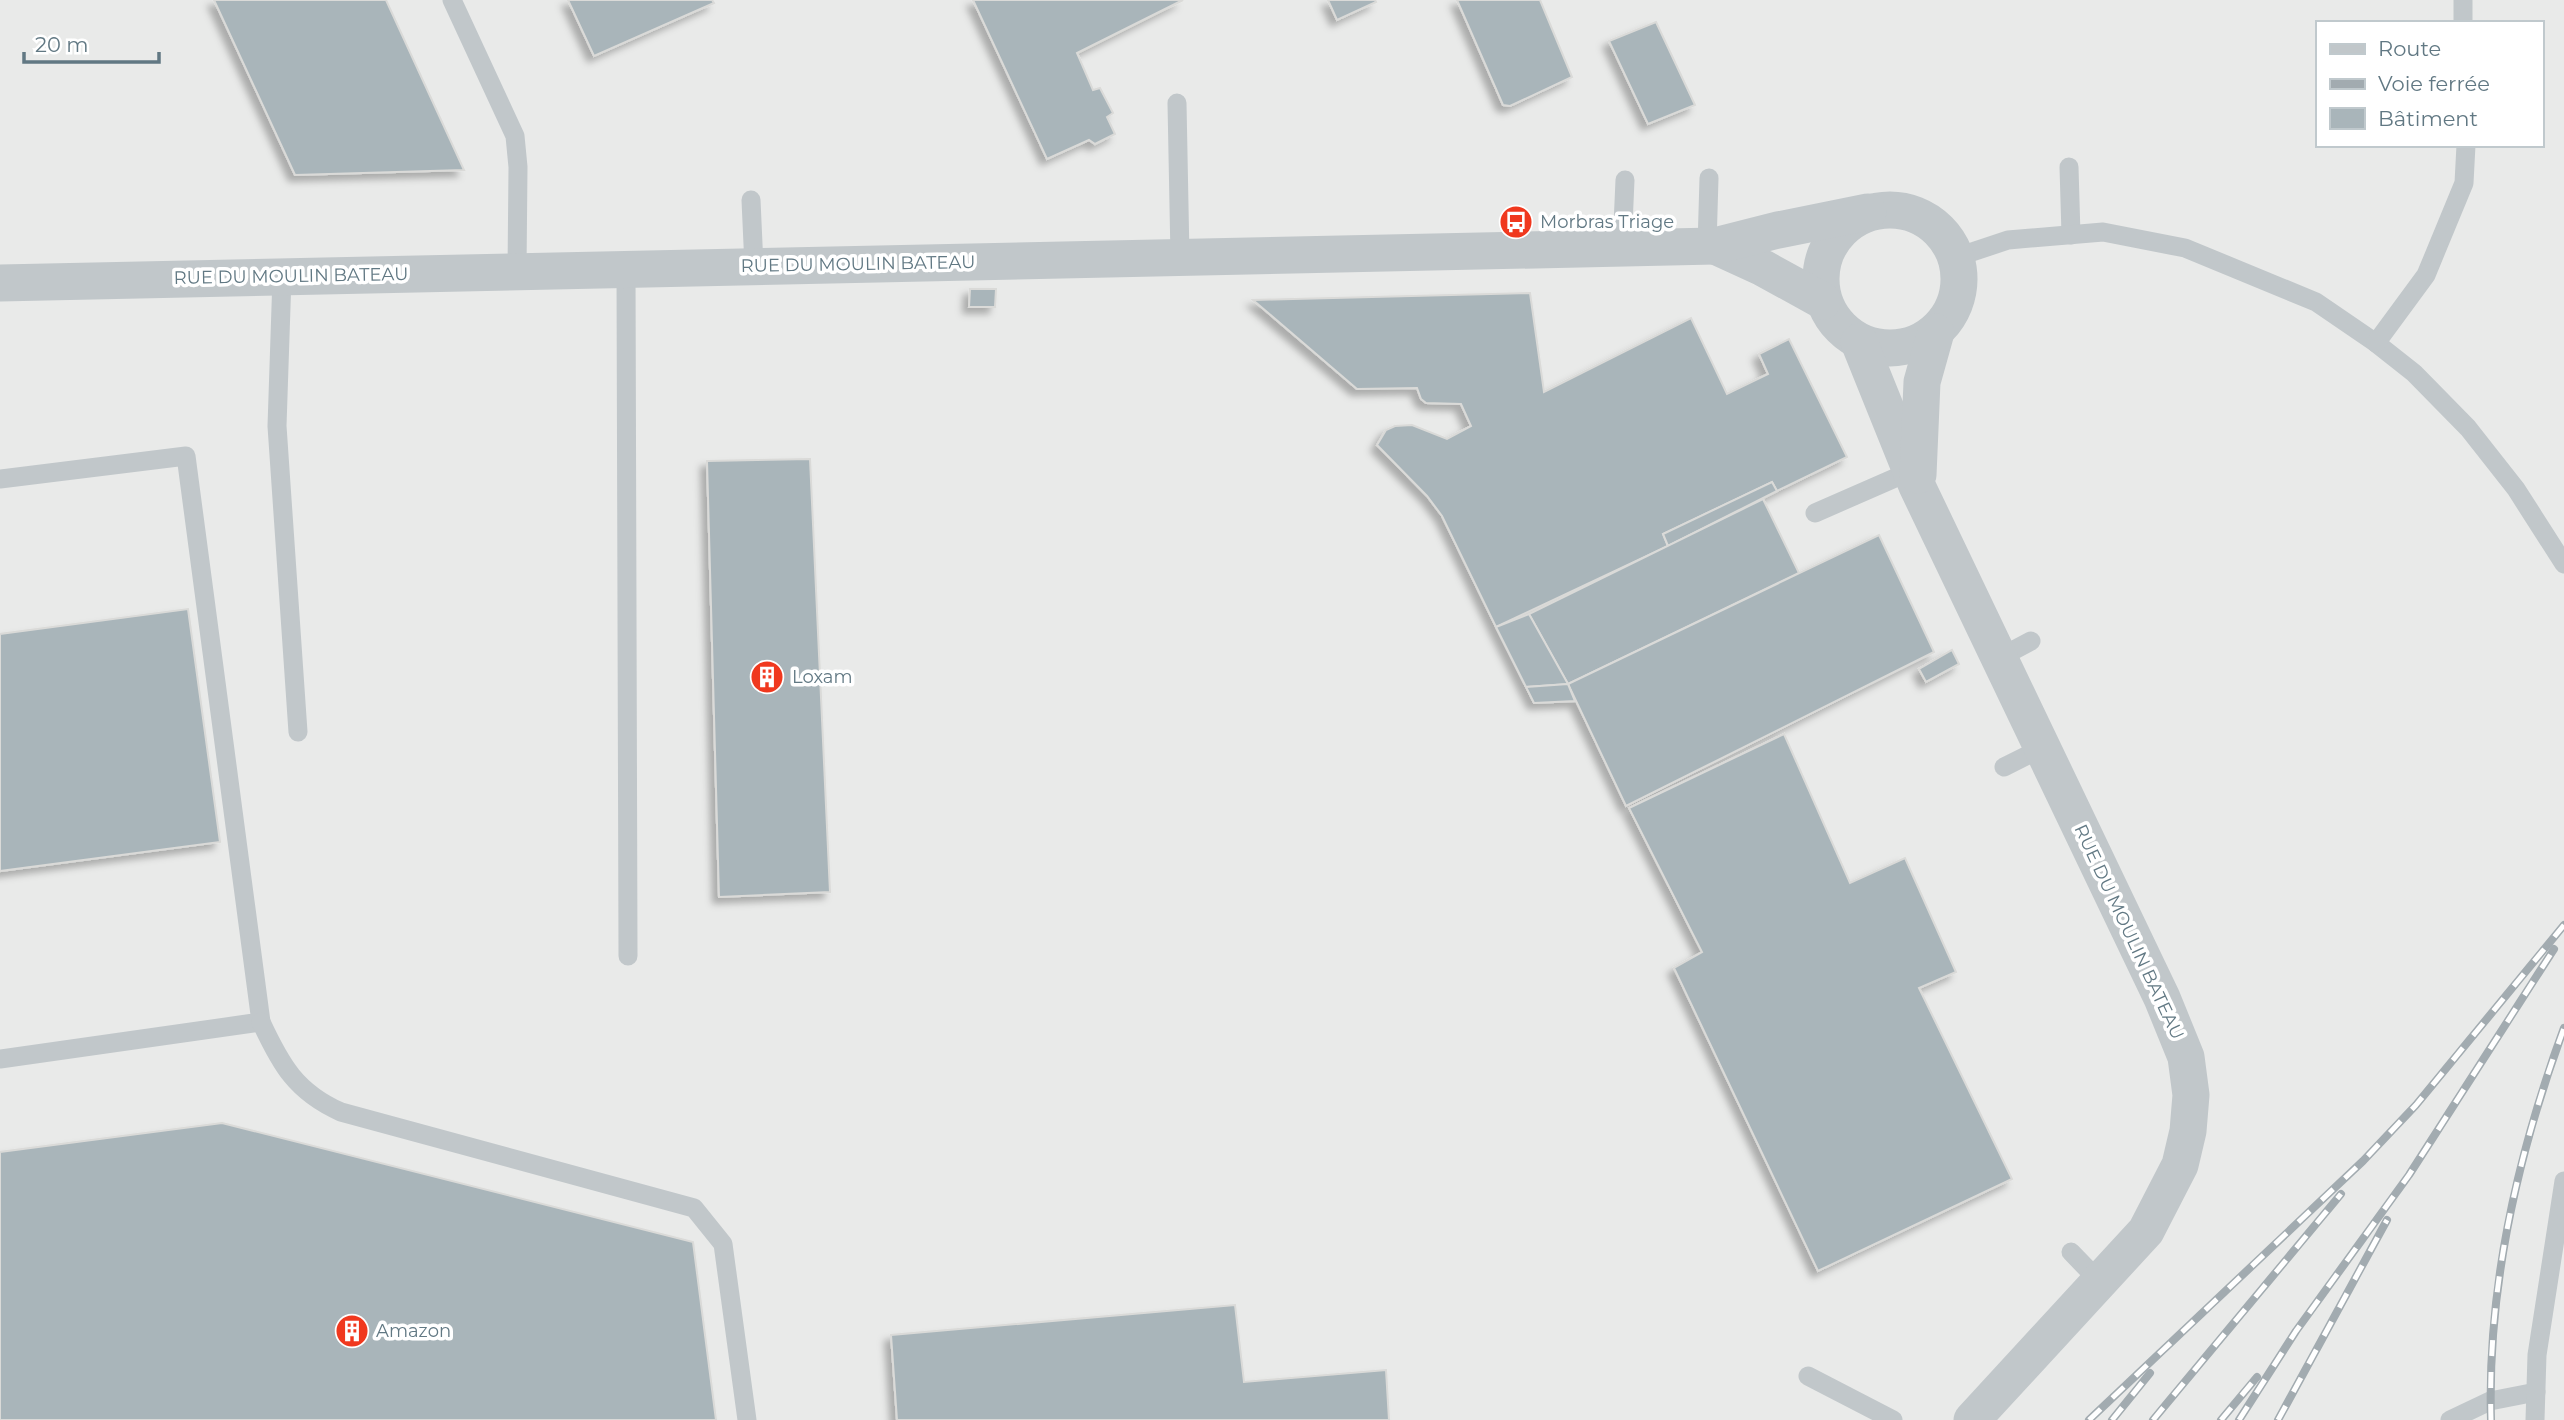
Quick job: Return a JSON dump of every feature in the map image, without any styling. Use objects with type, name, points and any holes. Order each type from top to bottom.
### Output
[{"type":"street","points":[[1895,209],[1922,216],[1943,233],[1957,257],[1960,284],[1953,311],[1936,332],[1912,345],[1885,349],[1859,342],[1837,325],[1823,301],[1820,274],[1827,247],[1844,226],[1868,212],[1895,209]]},
{"type":"street","name":"RUE DU MOULIN BATEAU","points":[[0,283],[1711,246],[1868,212]]},
{"type":"street","name":"RUE DU MOULIN BATEAU","points":[[1711,246],[1763,268],[1823,301]]},
{"type":"street","name":"RUE DU MOULIN BATEAU","points":[[1914,479],[1922,382],[1936,332]]},
{"type":"street","name":"RUE DU MOULIN BATEAU","points":[[1859,342],[1914,479],[2162,998],[2186,1057],[2190,1096],[2188,1131],[2180,1165],[2146,1231],[1972,1420]]},
{"type":"lane","points":[[452,0],[515,136],[518,167],[517,271]]},
{"type":"lane","points":[[2463,0],[2463,21]]},
{"type":"lane","points":[[1177,103],[1180,257]]},
{"type":"lane","points":[[2376,343],[2426,275],[2464,183],[2466,147]]},
{"type":"lane","points":[[2069,167],[2071,235]]},
{"type":"lane","points":[[1709,178],[1711,246]]},
{"type":"lane","points":[[1622,248],[1625,180]]},
{"type":"lane","points":[[751,200],[754,266]]},
{"type":"lane","points":[[1957,257],[2008,240],[2104,232],[2185,248],[2316,302],[2414,373],[2468,428],[2516,489],[2564,564]]},
{"type":"lane","points":[[625,269],[628,327],[628,956]]},
{"type":"lane","points":[[282,276],[277,426],[298,732]]},
{"type":"lane","points":[[0,479],[186,456],[261,1022],[276,1055],[306,1093],[341,1112],[694,1208],[723,1244],[747,1420]]},
{"type":"lane","points":[[1815,513],[1914,479]]},
{"type":"lane","points":[[1999,658],[2031,641]]},
{"type":"lane","points":[[2004,767],[2042,748]]},
{"type":"lane","points":[[0,1059],[261,1022]]},
{"type":"lane","points":[[2535,1420],[2537,1355],[2564,1181]]},
{"type":"lane","points":[[2071,1252],[2099,1281]]},
{"type":"lane","points":[[1808,1376],[1894,1420]]},
{"type":"lane","points":[[2449,1420],[2490,1401],[2536,1392]]},
{"type":"shaded area","points":[[0,0],[2564,0],[2564,1420],[0,1420]]},
{"type":"building","points":[[214,0],[386,0],[464,170],[295,175]]},
{"type":"building","points":[[568,0],[712,0],[714,3],[594,56]]},
{"type":"building","points":[[973,0],[1183,0],[1077,53],[1093,90],[1100,88],[1113,113],[1107,117],[1115,134],[1095,144],[1089,140],[1047,159]]},
{"type":"building","points":[[1328,0],[1375,0],[1376,2],[1337,20]]},
{"type":"building","points":[[1457,0],[1540,0],[1572,77],[1510,106],[1503,105]]},
{"type":"building","points":[[1656,22],[1695,105],[1648,124],[1609,41]]},
{"type":"building","points":[[970,289],[996,289],[995,307],[969,307]]},
{"type":"building","points":[[1530,293],[1544,392],[1691,318],[1727,394],[1768,374],[1759,354],[1789,339],[1847,457],[1777,491],[1772,482],[1663,534],[1668,546],[1496,627],[1442,516],[1427,496],[1377,445],[1386,430],[1395,426],[1412,425],[1447,439],[1471,426],[1461,404],[1426,403],[1421,399],[1417,388],[1357,389],[1253,300]]},
{"type":"building","name":"Loxam","points":[[810,459],[830,892],[719,897],[707,461]]},
{"type":"building","points":[[1772,482],[1777,491],[1668,546],[1663,534]]},
{"type":"building","points":[[1763,499],[1799,573],[1568,684],[1529,614]]},
{"type":"building","points":[[1879,535],[1934,652],[1626,806],[1568,684]]},
{"type":"building","points":[[188,609],[220,842],[0,871],[0,634]]},
{"type":"building","points":[[1529,614],[1568,684],[1526,687],[1496,627]]},
{"type":"building","points":[[1952,650],[1959,664],[1926,682],[1919,669]]},
{"type":"building","points":[[1568,684],[1575,701],[1534,703],[1526,687]]},
{"type":"building","points":[[1784,734],[1850,883],[1905,858],[1956,972],[1919,988],[2012,1179],[1818,1271],[1674,968],[1702,952],[1629,808]]},
{"type":"building","name":"Amazon","points":[[222,1123],[693,1242],[716,1420],[0,1420],[0,1152]]},
{"type":"building","points":[[1235,1305],[1244,1382],[1386,1370],[1389,1420],[897,1420],[891,1335]]},
{"type":"railway","points":[[2089,1420],[2363,1161],[2416,1105],[2564,925]]},
{"type":"railway","points":[[2239,1420],[2296,1331],[2409,1175],[2554,949]]},
{"type":"railway","points":[[2491,1420],[2494,1320],[2509,1221],[2533,1123],[2564,1028]]},
{"type":"railway","points":[[2153,1420],[2341,1194]]},
{"type":"railway","points":[[2278,1420],[2387,1220]]},
{"type":"railway","points":[[2112,1420],[2150,1373]]},
{"type":"railway","points":[[2221,1420],[2257,1377]]},
{"type":"place","name":"Morbras Triage","points":[[1516,222]]},
{"type":"place","name":"Loxam","points":[[767,677]]},
{"type":"place","name":"Amazon","points":[[352,1331]]}]
